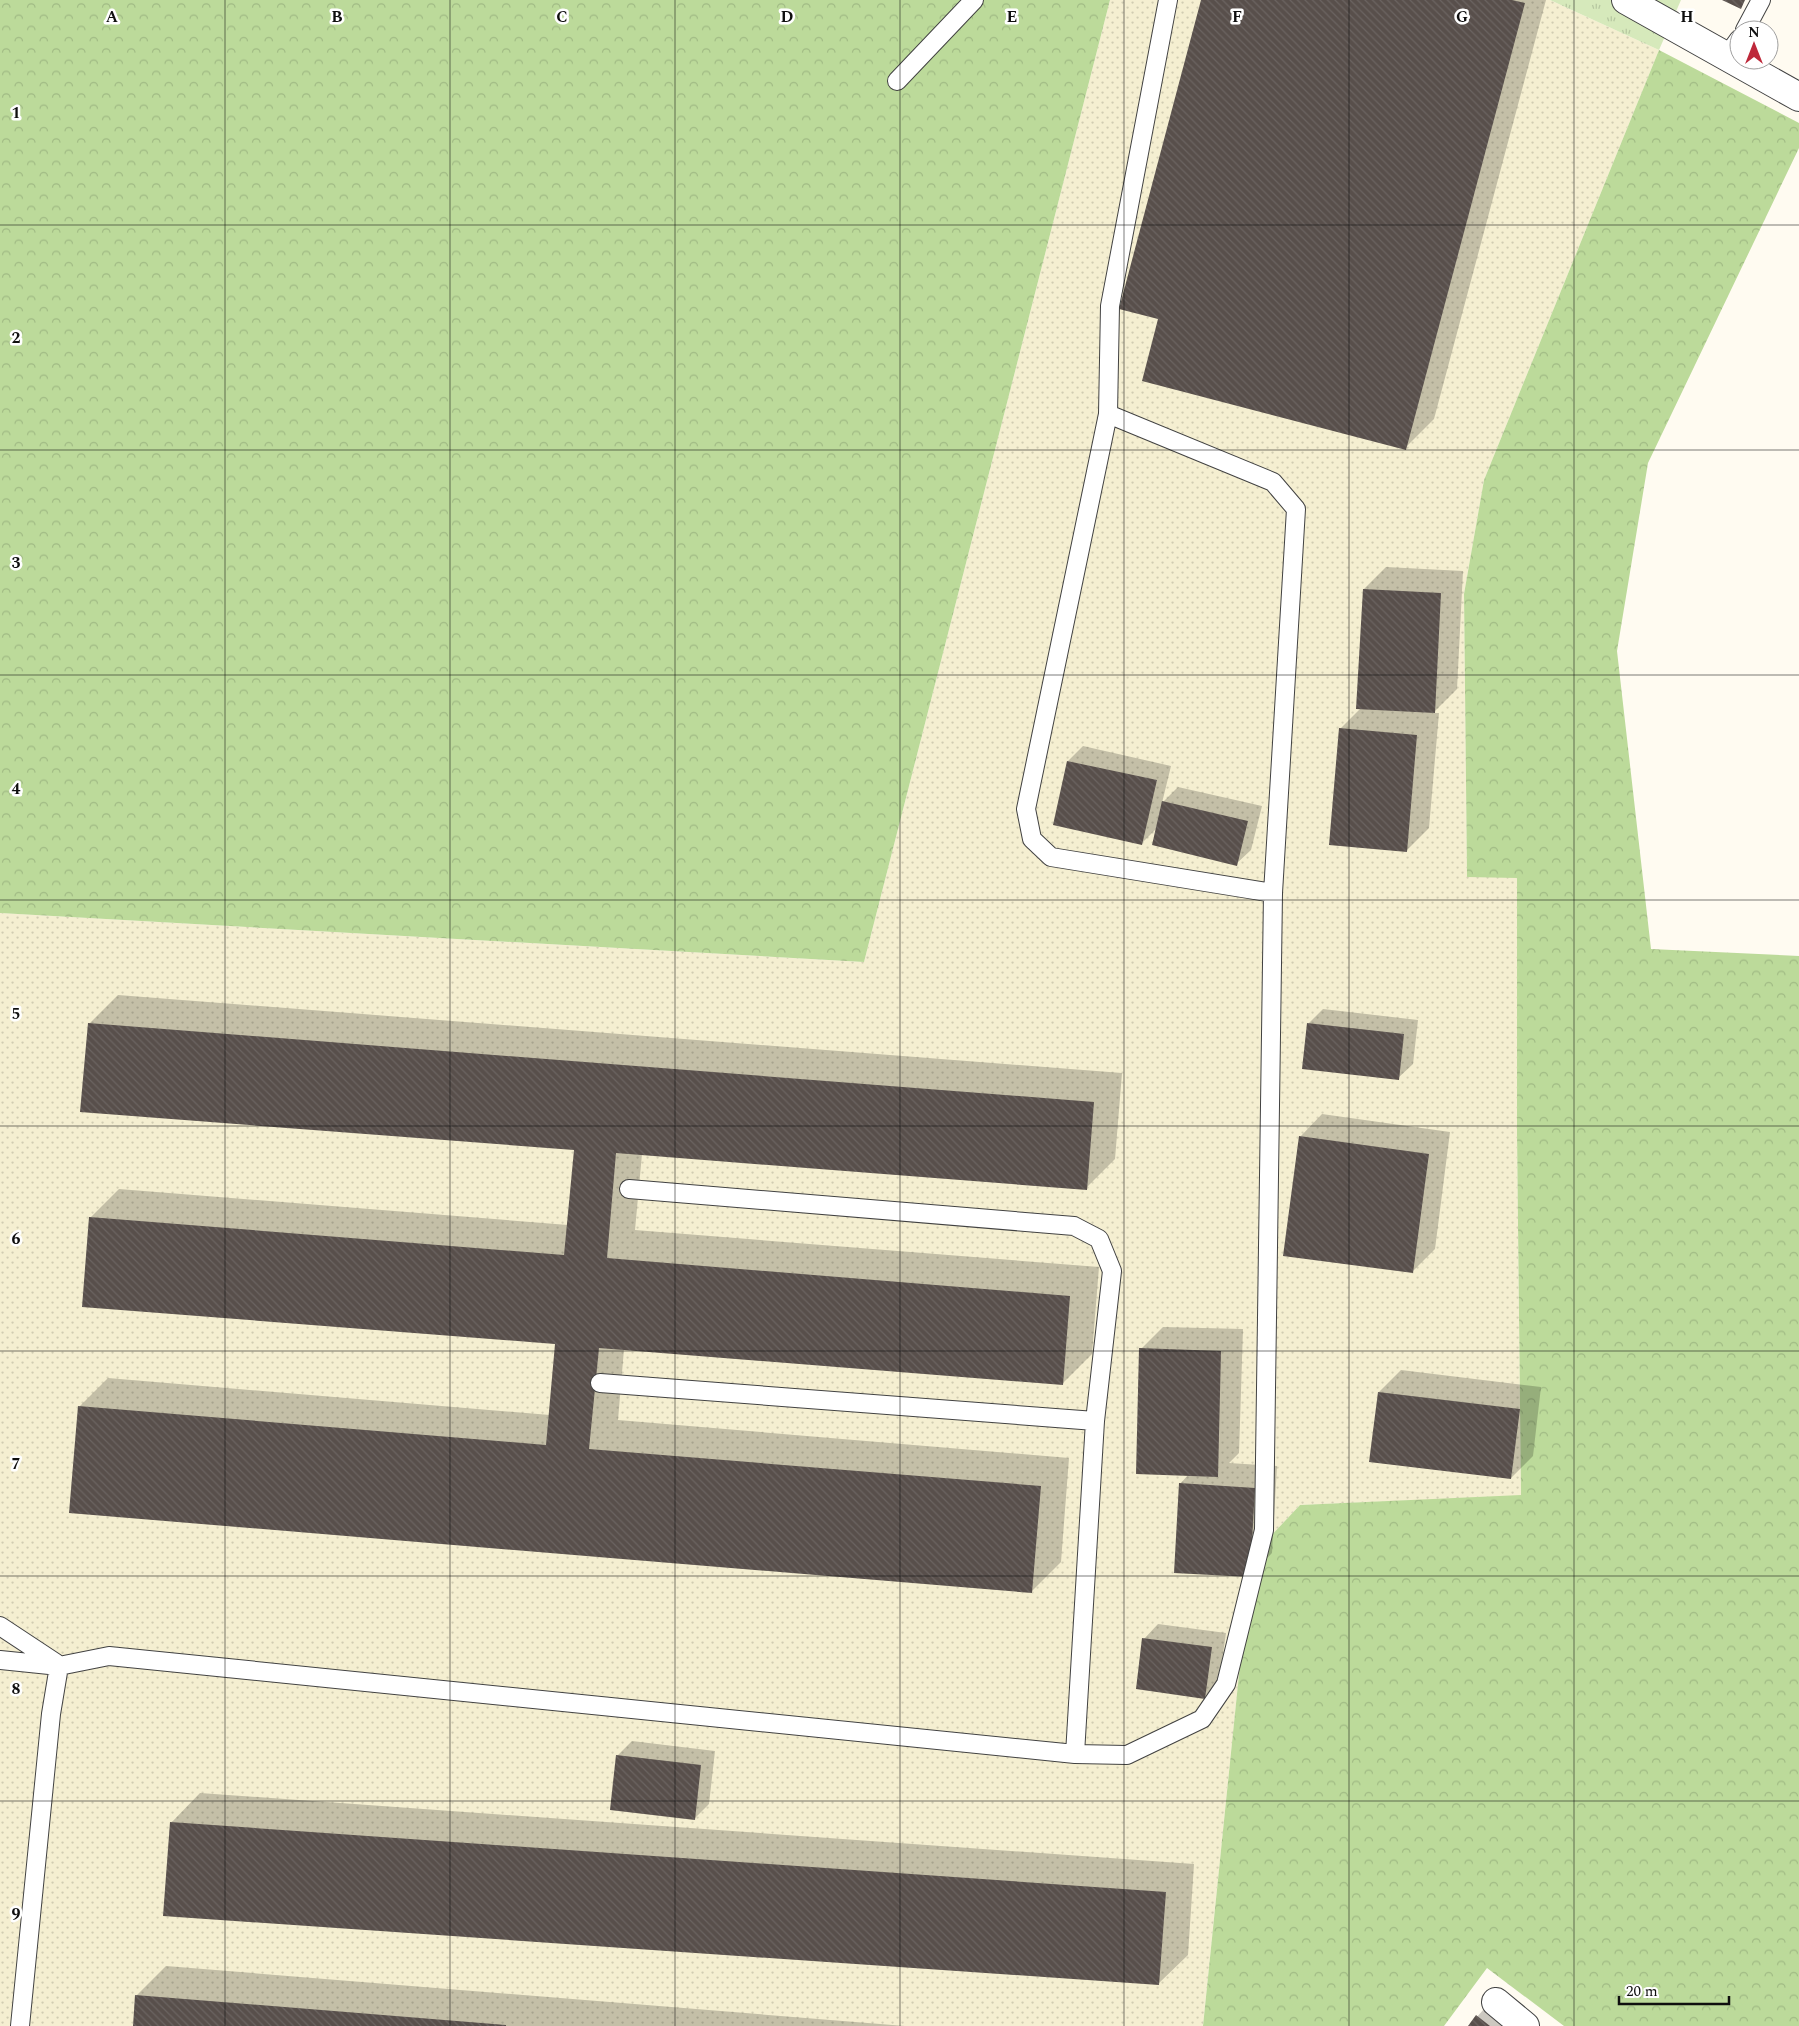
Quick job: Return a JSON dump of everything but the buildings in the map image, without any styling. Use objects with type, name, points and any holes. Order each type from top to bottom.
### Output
[{"type":"street","points":[[1626,0],[1729,46]]},
{"type":"street","points":[[1763,70],[1799,97]]},
{"type":"street","points":[[1496,2002],[1525,2026]]},
{"type":"lane","points":[[896,80],[974,0]]},
{"type":"lane","points":[[1168,0],[1110,306],[1108,414],[1026,809],[1032,839],[1051,856],[1273,893]]},
{"type":"lane","points":[[1750,20],[1761,0]]},
{"type":"lane","points":[[0,1660],[59,1666],[109,1656],[1074,1754],[1127,1755],[1202,1719],[1226,1684],[1264,1530],[1273,893],[1296,509],[1273,482],[1108,414]]},
{"type":"lane","points":[[629,1189],[1074,1226],[1099,1239],[1112,1270],[1095,1421],[1074,1754]]},
{"type":"lane","points":[[600,1383],[1095,1421]]},
{"type":"lane","points":[[0,1626],[59,1666]]},
{"type":"lane","points":[[20,2026],[51,1714],[59,1666]]},
{"type":"shaded area","points":[[1110,0],[1550,0],[1659,50],[1484,480],[1464,594],[1467,877],[1517,877],[1517,1134],[1521,1496],[1300,1505],[1251,1557],[1203,2026],[0,2026],[0,913],[864,962]]},
{"type":"green space","points":[[0,0],[1110,0],[864,962],[0,913]]},
{"type":"green space","points":[[1550,0],[1681,0],[1659,50]]},
{"type":"green space","points":[[1659,50],[1799,123],[1799,148],[1648,463],[1617,651],[1651,949],[1799,956],[1799,2026],[1564,2026],[1487,1968],[1444,2026],[1203,2026],[1251,1557],[1300,1505],[1521,1495],[1517,1134],[1517,878],[1467,877],[1464,594],[1484,480]]}]
